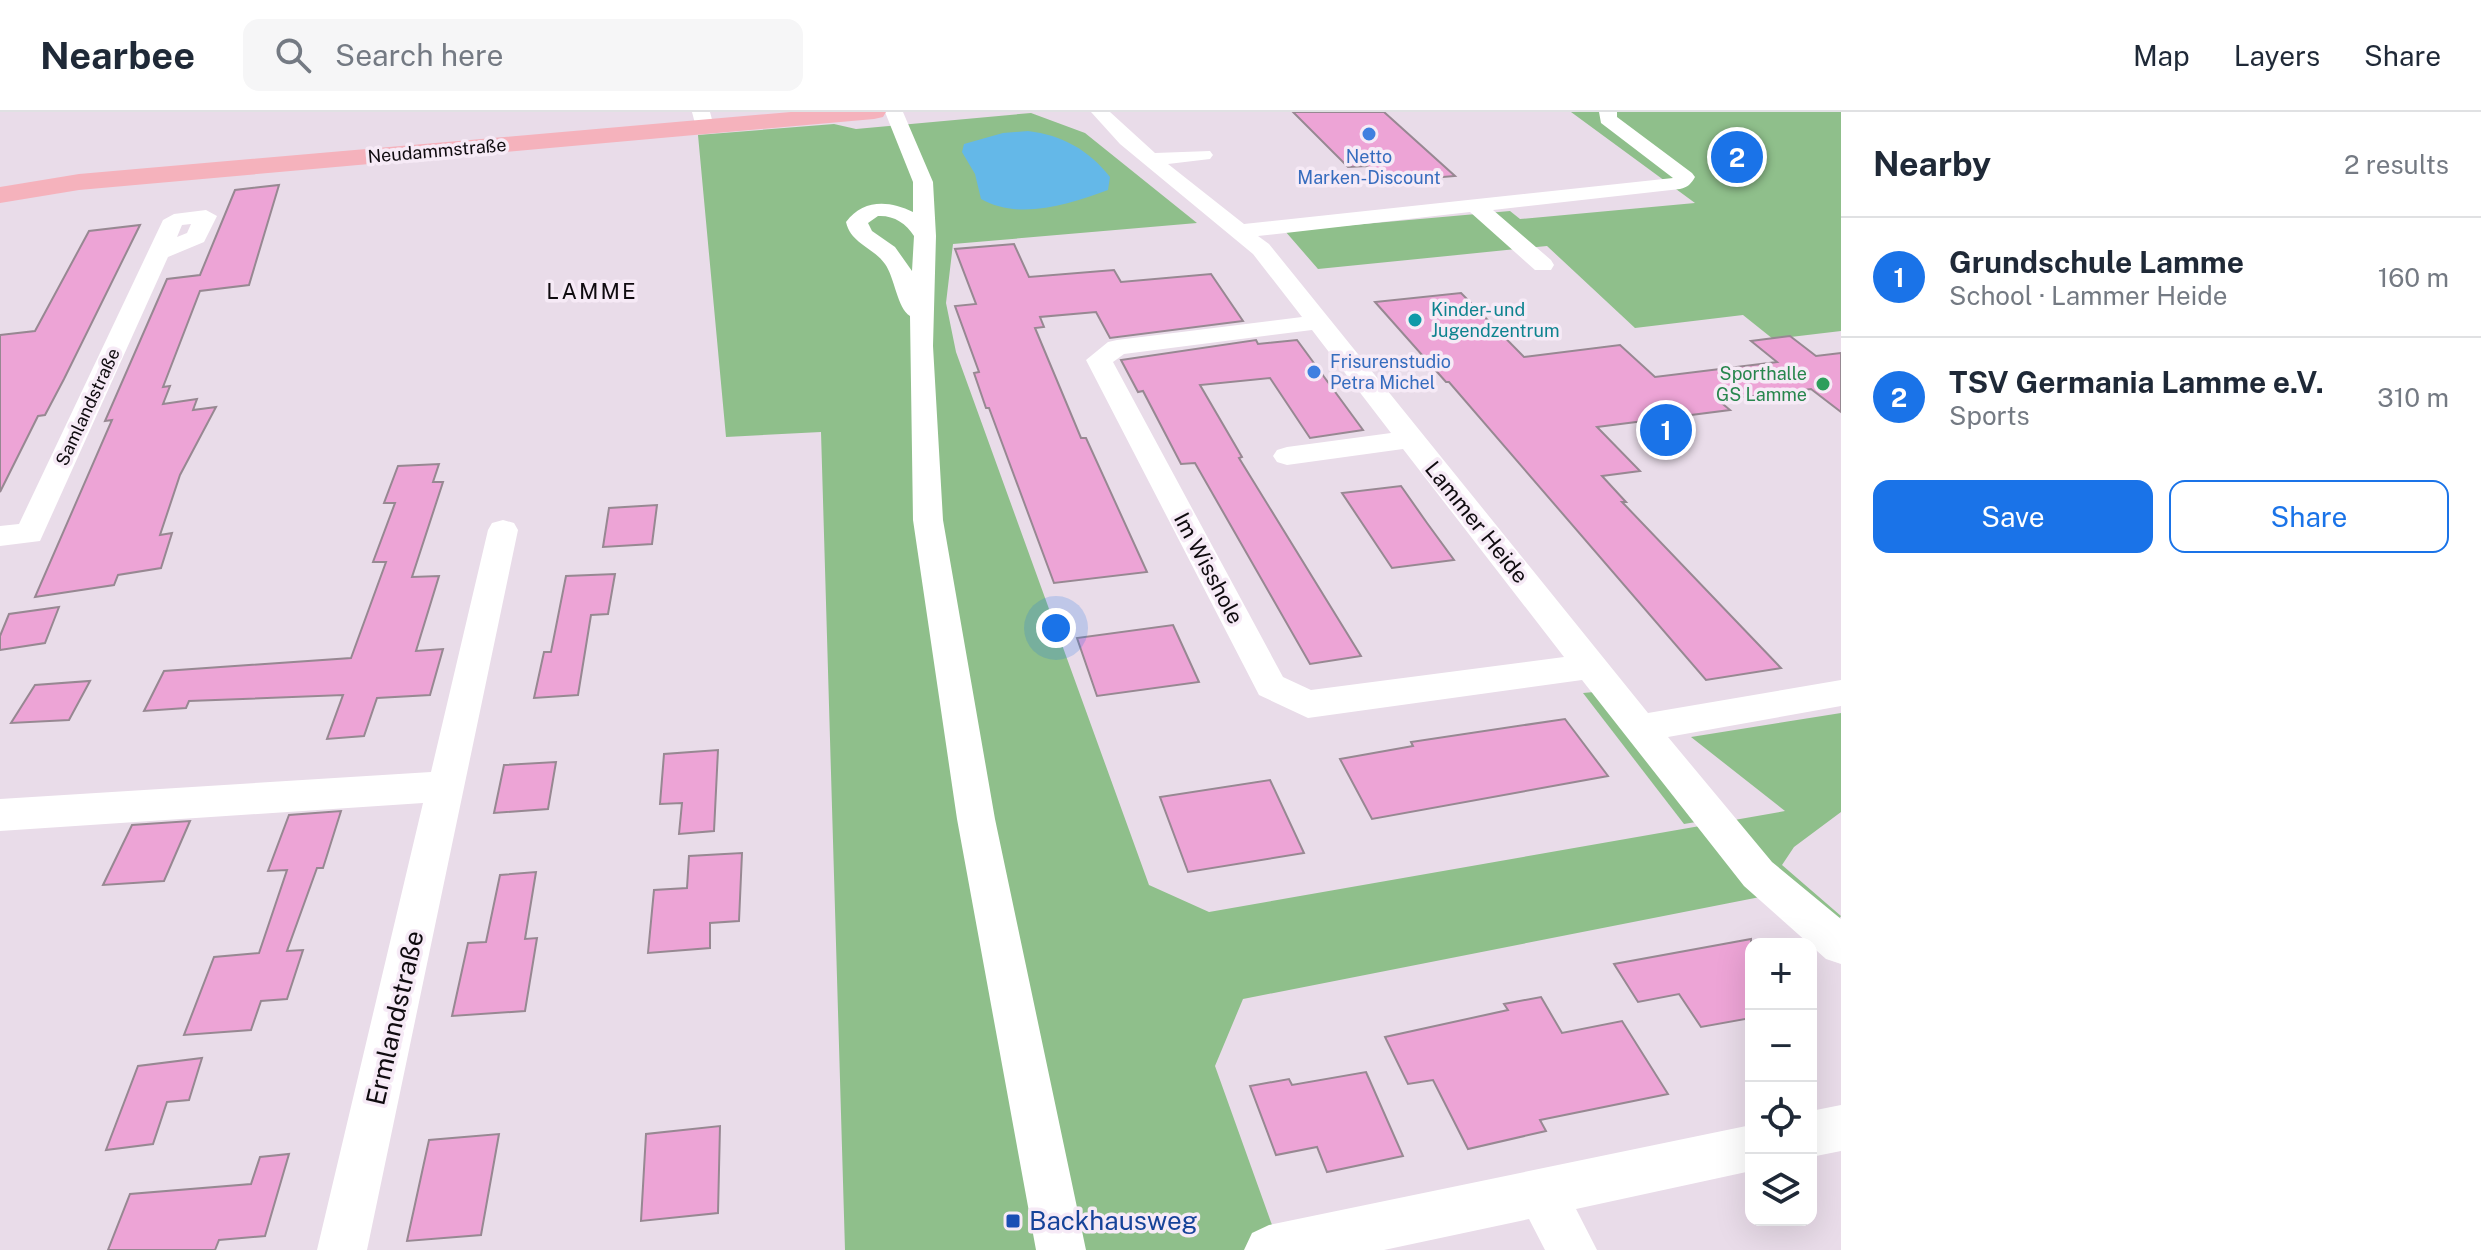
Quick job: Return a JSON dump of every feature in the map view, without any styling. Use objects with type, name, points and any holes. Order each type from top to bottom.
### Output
[{"type":"main road","name":"Neudammstraße","points":[[0,195],[79,182],[702,120],[874,112]]},
{"type":"street","points":[[894,112],[923,182],[921,346],[928,520],[976,819],[1061,1250]]},
{"type":"street","name":"Lammer Heide","points":[[1100,112],[1261,249],[1758,874],[1841,945]]},
{"type":"street","points":[[1241,231],[1680,183],[1685,177],[1608,119],[1608,112]]},
{"type":"street","points":[[1152,159],[1203,155]]},
{"type":"street","points":[[1476,206],[1543,265]]},
{"type":"street","points":[[921,346],[911,290],[886,250],[861,235],[857,222],[859,217],[871,211],[896,211],[912,217],[920,225],[924,246]]},
{"type":"street","name":"Samlandstraße","points":[[0,536],[29,534],[159,253]]},
{"type":"street","name":"Im Wisshole","points":[[1319,322],[1117,347],[1099,360],[1271,686],[1308,704],[1592,666]]},
{"type":"street","points":[[1287,456],[1411,439]]},
{"type":"street","name":"Ermlandstraße","points":[[342,1250],[503,530]]},
{"type":"street","points":[[1641,728],[1841,693]]},
{"type":"street","points":[[0,815],[448,786]]},
{"type":"street","points":[[1817,1133],[1841,1128]]},
{"type":"street","points":[[1269,1250],[1745,1149]]},
{"type":"street","points":[[1542,1194],[1572,1250]]},
{"type":"green space","points":[[1571,112],[1841,112],[1841,331],[1773,339],[1743,315],[1635,328],[1547,246],[1318,269],[1285,231],[1510,211],[1520,219],[1695,203]]},
{"type":"green space","points":[[1031,113],[1085,133],[1197,223],[953,244],[946,303],[956,352],[1149,885],[1209,912],[1785,811],[1691,737],[1841,713],[1841,812],[1794,847],[1782,865],[1841,916],[1836,923],[1760,897],[1243,999],[1215,1066],[1281,1250],[845,1250],[821,432],[726,437],[698,135],[834,124],[856,129]]},
{"type":"green space","points":[[1594,692],[1696,822],[1684,824],[1583,693]]},
{"type":"water","points":[[1028,131],[1063,140],[1084,152],[1110,177],[1108,190],[1061,205],[1028,210],[996,206],[981,199],[975,174],[962,152],[964,144],[1003,133]]},
{"type":"building","points":[[1293,112],[1384,112],[1455,176],[1383,182],[1367,166],[1348,167]]},
{"type":"building","points":[[279,185],[249,285],[200,291],[163,387],[170,386],[163,404],[197,399],[193,410],[216,407],[180,475],[160,535],[172,533],[161,568],[118,575],[114,585],[35,597],[112,420],[105,421],[167,279],[200,275],[235,190]]},
{"type":"building","points":[[140,225],[64,379],[45,415],[38,416],[0,492],[0,335],[35,331],[89,231]]},
{"type":"building","points":[[1014,244],[1029,277],[1114,270],[1121,282],[1211,274],[1243,321],[1110,338],[1096,312],[1040,317],[1044,327],[1035,328],[1081,438],[1086,438],[1147,572],[1054,583],[989,408],[986,408],[974,373],[979,372],[955,306],[976,304],[955,249]]},
{"type":"building","points":[[1461,293],[1524,357],[1620,345],[1655,377],[1777,362],[1751,341],[1790,336],[1816,356],[1841,353],[1841,412],[1811,389],[1718,400],[1730,410],[1597,427],[1640,471],[1602,476],[1626,502],[1622,502],[1781,668],[1706,680],[1449,382],[1375,302]]},
{"type":"building","points":[[1256,340],[1258,344],[1297,340],[1363,430],[1310,438],[1270,378],[1200,385],[1242,457],[1239,458],[1361,656],[1310,664],[1195,463],[1181,464],[1143,391],[1138,392],[1121,360]]},
{"type":"building","points":[[439,464],[433,482],[443,482],[412,577],[439,576],[416,651],[443,649],[430,695],[377,698],[364,736],[327,739],[343,695],[189,701],[186,708],[144,711],[164,671],[351,658],[386,562],[373,562],[395,503],[384,503],[398,466]]},
{"type":"building","points":[[1401,486],[1454,560],[1392,568],[1342,493]]},
{"type":"building","points":[[657,505],[652,544],[603,547],[609,508]]},
{"type":"building","points":[[615,574],[608,614],[591,615],[578,695],[534,698],[544,652],[551,652],[566,576]]},
{"type":"building","points":[[59,607],[45,643],[0,650],[0,636],[9,614]]},
{"type":"building","points":[[1173,625],[1199,682],[1097,696],[1077,638]]},
{"type":"building","points":[[90,681],[69,720],[11,723],[35,685]]},
{"type":"building","points":[[1565,719],[1608,776],[1372,819],[1340,759],[1413,746],[1411,742]]},
{"type":"building","points":[[718,750],[714,831],[679,834],[682,803],[660,804],[664,754]]},
{"type":"building","points":[[556,762],[548,809],[494,813],[504,765]]},
{"type":"building","points":[[1270,780],[1304,853],[1188,872],[1160,797]]},
{"type":"building","points":[[341,811],[323,868],[317,868],[287,951],[303,950],[287,999],[261,1001],[251,1030],[184,1035],[214,957],[259,953],[287,870],[268,871],[289,815]]},
{"type":"building","points":[[190,821],[164,881],[103,885],[132,825]]},
{"type":"building","points":[[742,853],[739,921],[710,923],[710,948],[648,953],[654,890],[687,888],[689,856]]},
{"type":"building","points":[[536,872],[525,939],[537,938],[525,1011],[452,1016],[468,943],[486,942],[500,875]]},
{"type":"building","points":[[1745,940],[1745,1019],[1701,1027],[1679,994],[1638,1002],[1614,964]]},
{"type":"building","points":[[1541,997],[1562,1033],[1622,1021],[1668,1094],[1540,1120],[1546,1131],[1468,1149],[1433,1080],[1408,1084],[1385,1037],[1508,1010],[1504,1004]]},
{"type":"building","points":[[202,1058],[189,1100],[167,1102],[153,1144],[106,1150],[138,1066]]},
{"type":"building","points":[[1366,1072],[1403,1156],[1327,1172],[1317,1147],[1276,1155],[1250,1086],[1289,1079],[1292,1085]]},
{"type":"building","points":[[720,1126],[718,1213],[641,1221],[646,1134]]},
{"type":"building","points":[[499,1134],[481,1235],[407,1241],[429,1140]]},
{"type":"building","points":[[289,1154],[265,1236],[219,1240],[215,1250],[108,1250],[130,1194],[251,1184],[260,1157]]},
{"type":"place","name":"Netto Marken-Discount","points":[[1369,134]]},
{"type":"place","name":"TSV Germania Lamme e.V.","points":[[1737,157]]},
{"type":"place","name":"Kinder- und Jugendzentrum","points":[[1415,320]]},
{"type":"place","name":"Frisurenstudio Petra Michel","points":[[1314,372]]},
{"type":"place","name":"Sporthalle GS Lamme","points":[[1823,384]]},
{"type":"place","name":"Grundschule Lamme","points":[[1666,430]]},
{"type":"place","name":"Backhausweg","points":[[1013,1221]]},
{"type":"district","name":"LAMME","points":[[592,291]]}]
